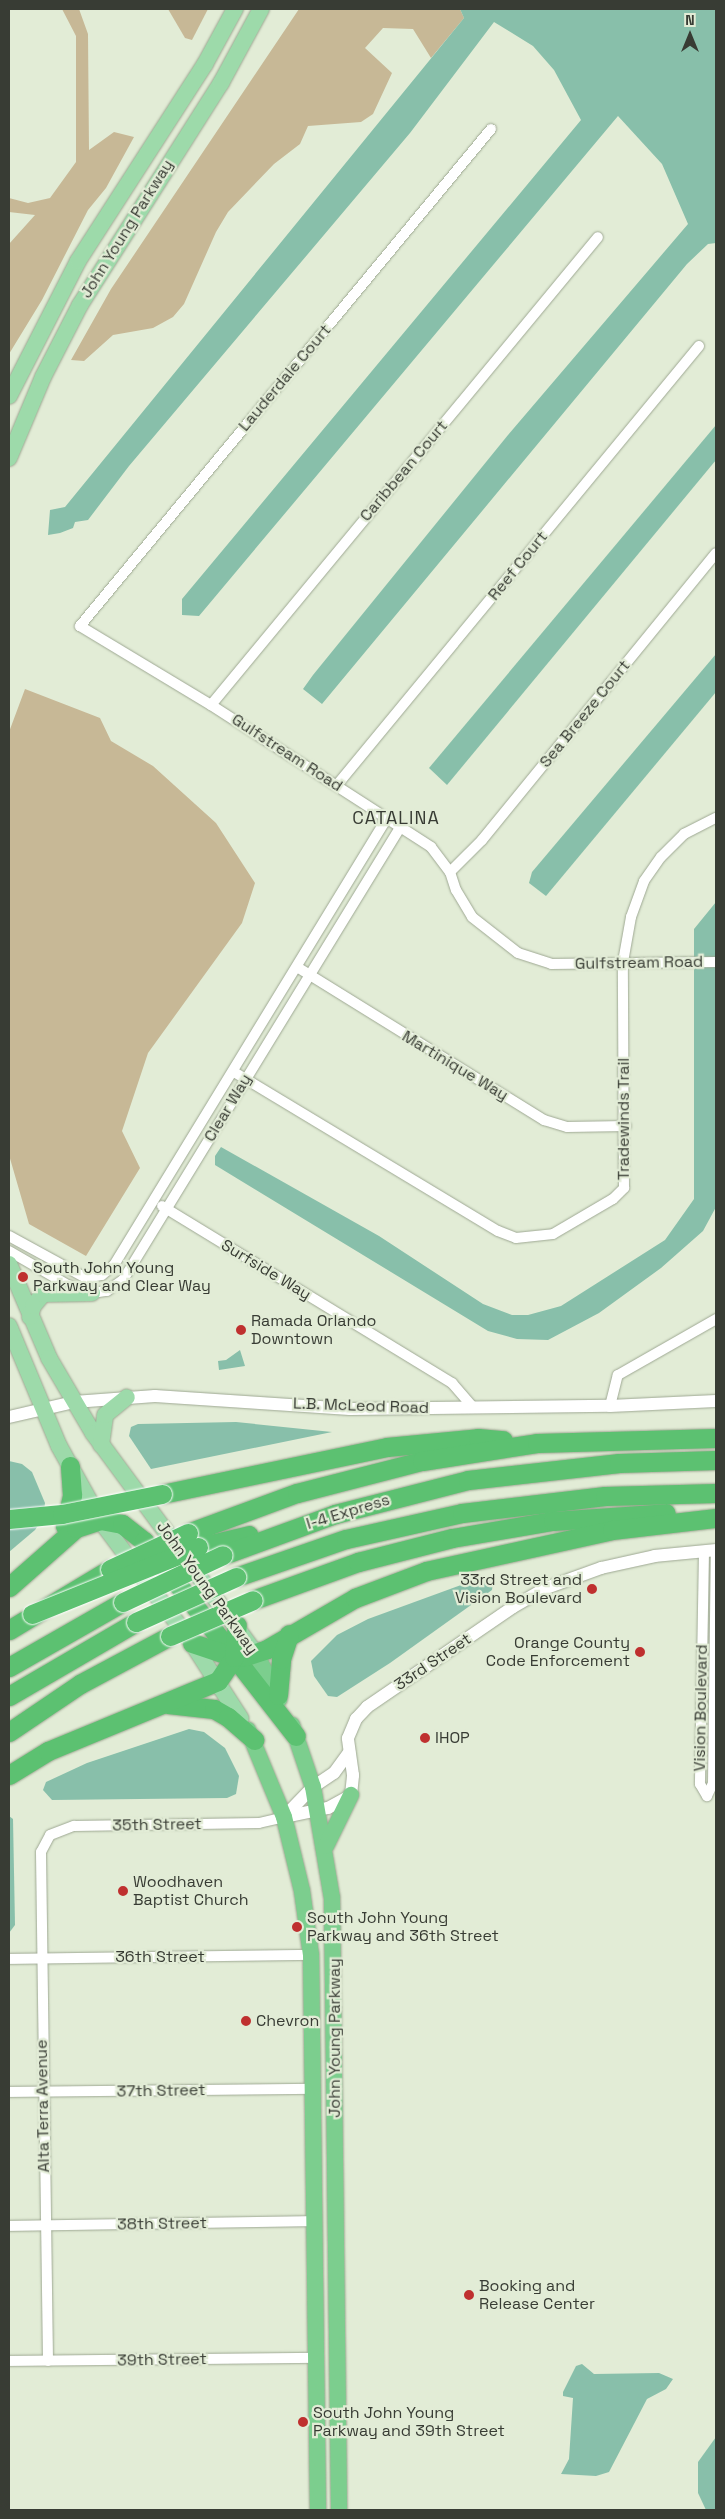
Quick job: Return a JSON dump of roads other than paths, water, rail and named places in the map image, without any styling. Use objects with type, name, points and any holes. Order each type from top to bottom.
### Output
[{"type":"highway","points":[[9,1518],[54,1515],[162,1494],[345,1454],[420,1442],[478,1438],[537,1443],[716,1438]]},
{"type":"highway","points":[[32,1614],[193,1540],[253,1508],[353,1476],[422,1461],[537,1443]]},
{"type":"highway","name":"I-4 Express","points":[[9,1667],[123,1602],[223,1555],[335,1514],[468,1480],[619,1463],[716,1460]]},
{"type":"highway","points":[[53,1547],[71,1509],[70,1466]]},
{"type":"highway","name":"I-4 Express","points":[[9,1696],[136,1622],[236,1577],[346,1539],[462,1513],[605,1496],[716,1493]]},
{"type":"highway","points":[[9,1732],[80,1684],[170,1636],[253,1600],[358,1562],[485,1532],[597,1517],[716,1512]]},
{"type":"highway","points":[[9,1630],[32,1614],[110,1569],[193,1540],[335,1514]]},
{"type":"highway","points":[[192,1642],[234,1658],[256,1654],[355,1598],[426,1571],[612,1530],[716,1518]]},
{"type":"highway","points":[[9,1586],[76,1528],[100,1520],[122,1524],[144,1541],[296,1736]]},
{"type":"highway","points":[[9,1775],[48,1751],[218,1681],[234,1658],[237,1625]]},
{"type":"highway","points":[[278,1695],[281,1659],[289,1634]]},
{"type":"highway","name":"John Young Parkway","points":[[256,1654],[278,1695],[296,1736],[313,1787],[326,1846],[334,1930],[338,2510]]},
{"type":"highway","points":[[160,1704],[186,1704],[214,1709],[228,1717],[254,1740]]},
{"type":"highway","name":"John Young Parkway","points":[[241,1719],[254,1740],[284,1816],[302,1891],[311,1955],[318,2510]]},
{"type":"highway","points":[[326,1846],[351,1795]]},
{"type":"highway","points":[[313,2089],[336,2128]]},
{"type":"highway","points":[[316,2358],[324,2371],[338,2416]]},
{"type":"main road","name":"John Young Parkway","points":[[9,396],[78,261],[205,64],[235,9]]},
{"type":"main road","name":"John Young Parkway","points":[[9,458],[43,377],[80,305],[221,83],[261,9]]},
{"type":"main road","name":"John Young Parkway","points":[[9,1264],[30,1317],[74,1402],[101,1445],[237,1625],[256,1654]]},
{"type":"main road","points":[[30,1317],[33,1306],[43,1294],[92,1293]]},
{"type":"main road","name":"John Young Parkway","points":[[9,1326],[42,1408],[70,1466],[100,1520],[192,1642],[241,1719]]},
{"type":"main road","points":[[101,1445],[105,1415],[128,1397]]},
{"type":"street","name":"Lauderdale Court","points":[[80,626],[491,129]]},
{"type":"street","name":"Caribbean Court","points":[[211,705],[598,237]]},
{"type":"street","name":"Reef Court","points":[[337,785],[699,346]]},
{"type":"street","name":"Sea Breeze Court","points":[[450,872],[482,840],[716,553]]},
{"type":"street","name":"Gulfstream Road","points":[[80,626],[211,705],[431,847],[450,872],[456,890],[472,917],[518,953],[551,964],[716,962]]},
{"type":"street","name":"Clear Way","points":[[9,1236],[76,1275],[95,1277],[114,1265],[234,1072],[387,818]]},
{"type":"street","name":"Tradewinds Trail","points":[[234,1072],[516,1238],[553,1234],[624,1188],[627,1174],[623,962],[631,917],[644,881],[661,857],[684,834],[716,818]]},
{"type":"street","name":"Clear Way","points":[[92,1293],[107,1292],[123,1280],[401,826]]},
{"type":"street","name":"Martinique Way","points":[[297,967],[309,977],[544,1120],[567,1127],[626,1126]]},
{"type":"street","name":"Surfside Way","points":[[154,1202],[452,1383],[474,1408]]},
{"type":"street","points":[[9,1251],[68,1285],[92,1293]]},
{"type":"street","points":[[610,1406],[618,1375],[716,1319]]},
{"type":"street","name":"L.B. McLeod Road","points":[[9,1417],[74,1402],[128,1397],[179,1396],[350,1409],[610,1406],[716,1401]]},
{"type":"street","name":"Vision Boulevard","points":[[712,1550],[713,1783],[707,1796],[700,1784],[712,1550]]},
{"type":"street","name":"33rd Street","points":[[351,1795],[353,1775],[349,1752],[351,1727],[367,1707],[530,1597],[562,1581],[601,1568],[655,1556],[712,1550]]},
{"type":"street","points":[[284,1816],[313,1787],[334,1773],[349,1752]]},
{"type":"street","points":[[284,1816],[318,1810],[338,1804],[351,1795]]},
{"type":"street","name":"35th Street","points":[[41,1852],[50,1835],[74,1826],[259,1823],[284,1816]]},
{"type":"street","name":"Alta Terra Avenue","points":[[41,1852],[40,1958],[48,2361]]},
{"type":"street","name":"36th Street","points":[[9,1959],[311,1955]]},
{"type":"street","name":"37th Street","points":[[9,2092],[313,2089]]},
{"type":"street","name":"38th Street","points":[[9,2226],[315,2221]]},
{"type":"street","name":"39th Street","points":[[9,2361],[316,2358]]},
{"type":"place","name":"South John Young Parkway and Clear Way","points":[[23,1277]]},
{"type":"place","name":"Ramada Orlando Downtown","points":[[241,1330]]},
{"type":"place","name":"33rd Street and Vision Boulevard","points":[[592,1589]]},
{"type":"place","name":"Orange County Code Enforcement","points":[[640,1652]]},
{"type":"place","name":"IHOP","points":[[425,1738]]},
{"type":"place","name":"Woodhaven Baptist Church","points":[[123,1891]]},
{"type":"place","name":"South John Young Parkway and 36th Street","points":[[297,1927]]},
{"type":"place","name":"Chevron","points":[[246,2021]]},
{"type":"place","name":"Booking and Release Center","points":[[469,2295]]},
{"type":"place","name":"South John Young Parkway and 39th Street","points":[[303,2422]]},
{"type":"district","name":"CATALINA","points":[[396,818]]}]
